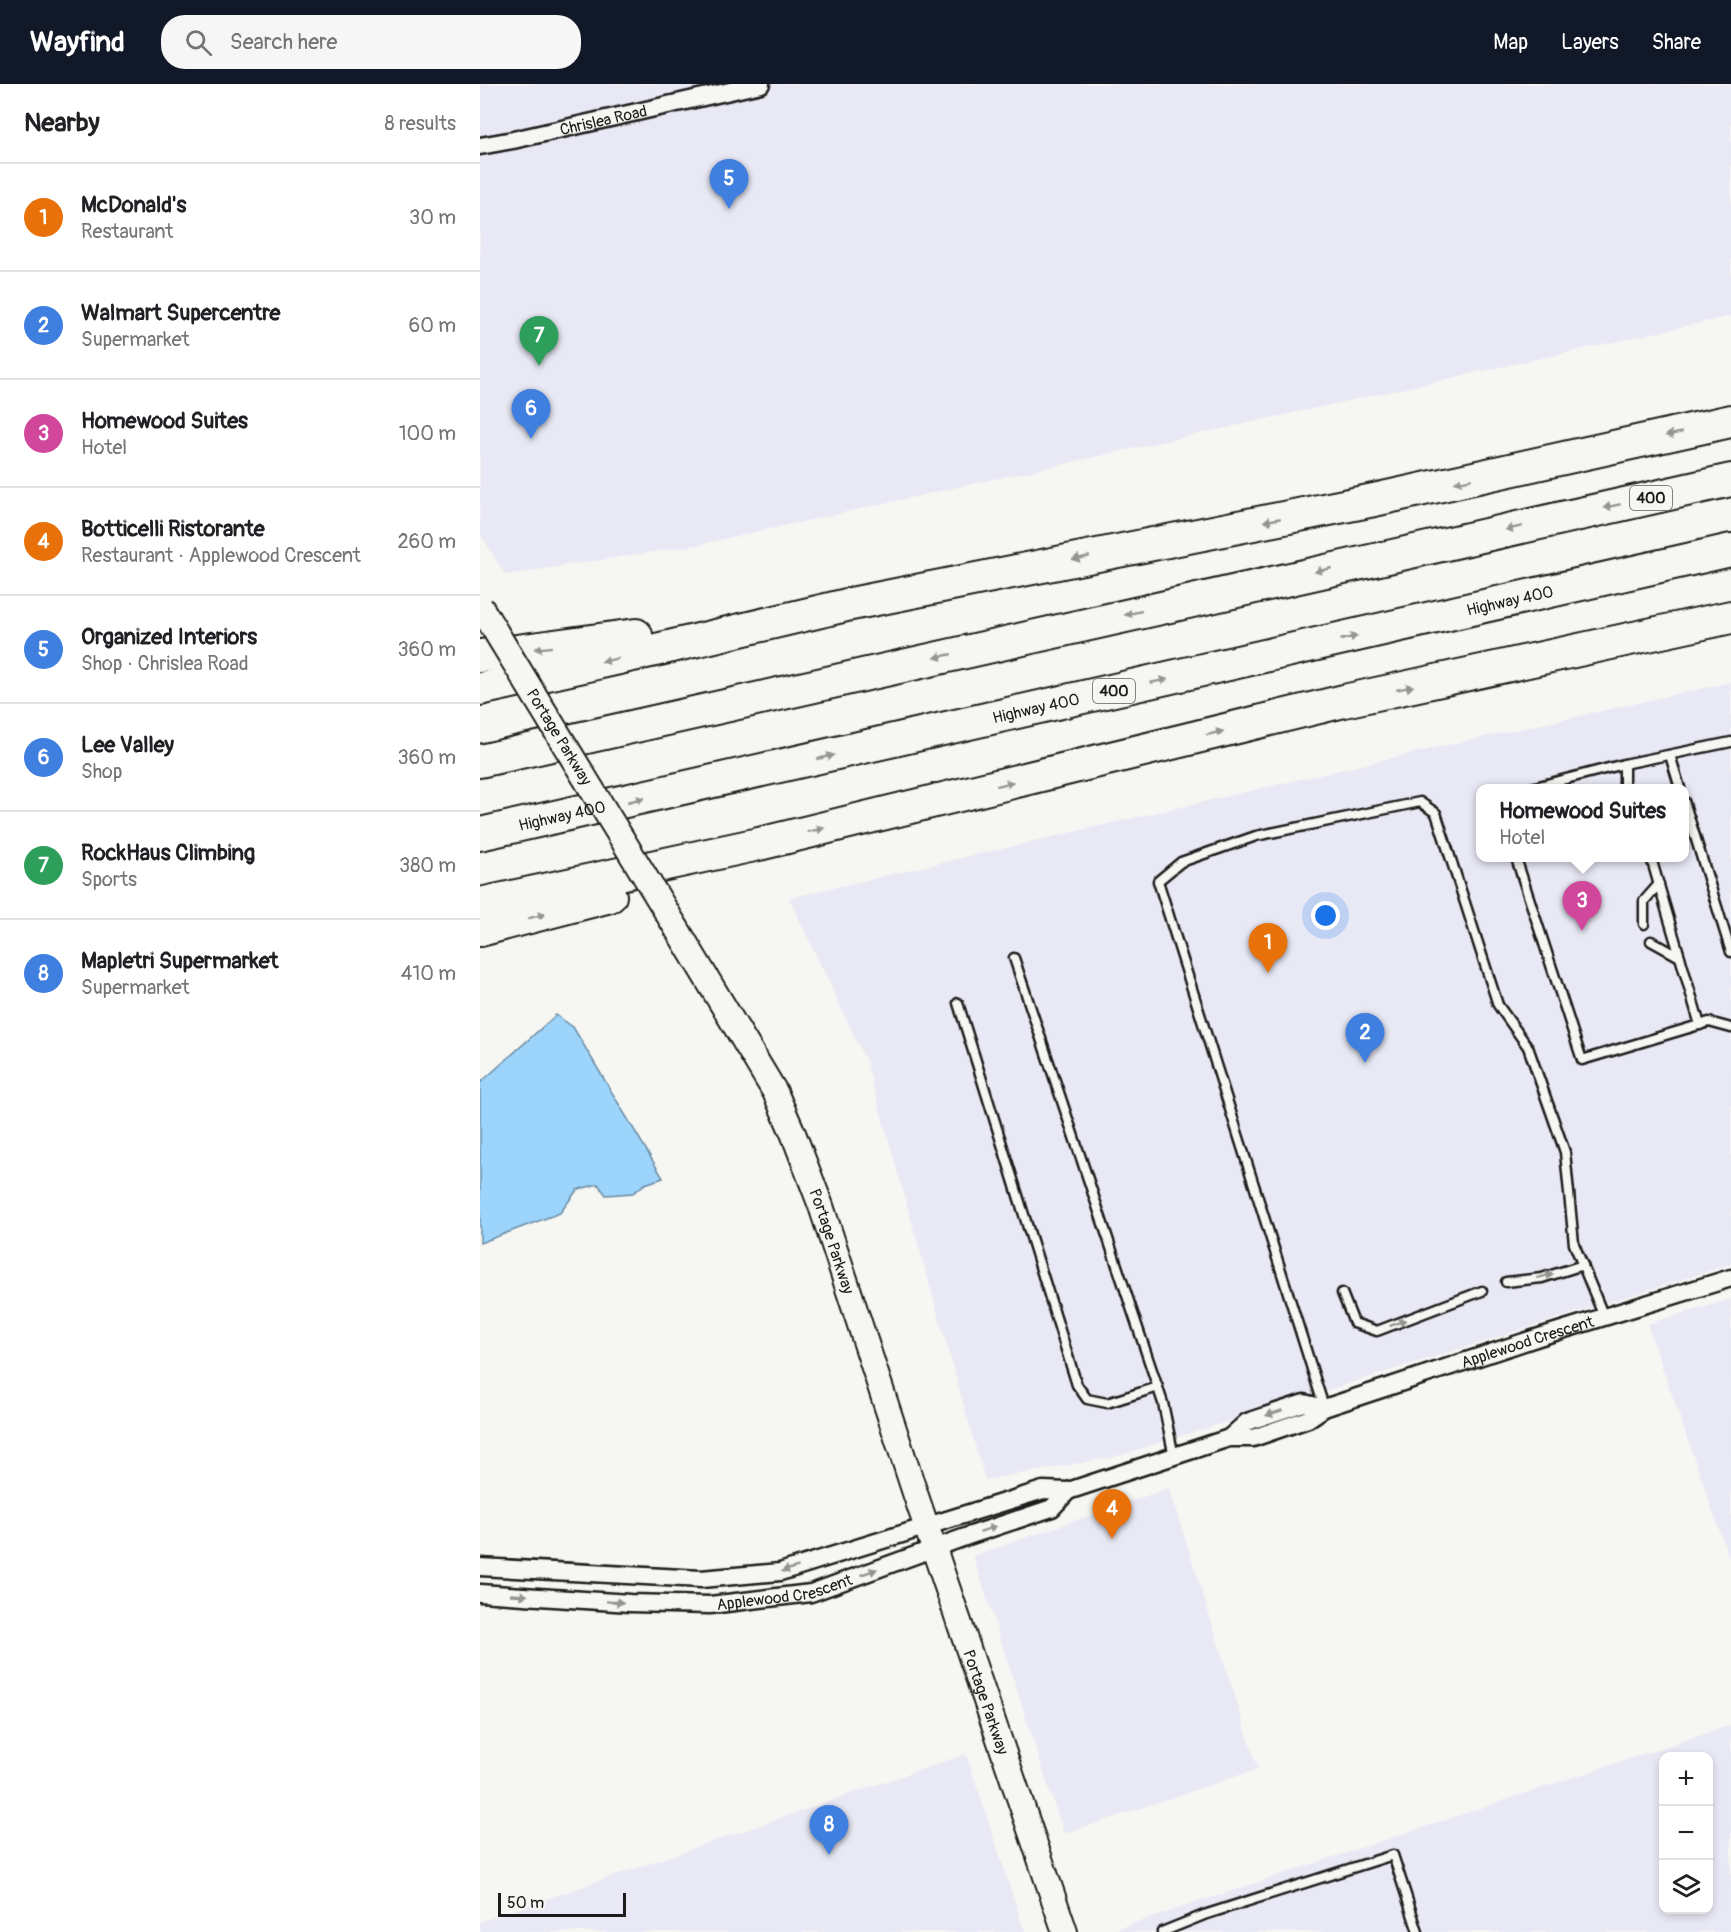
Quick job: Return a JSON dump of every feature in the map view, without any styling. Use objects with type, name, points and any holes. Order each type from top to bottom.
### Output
[{"type":"highway","points":[[480,689],[851,604],[1374,500],[1731,421]]},
{"type":"highway","name":"400","points":[[480,761],[1731,480]]},
{"type":"highway","name":"Highway 400","points":[[486,834],[1731,550]]},
{"type":"highway","points":[[480,656],[851,604]]},
{"type":"highway","points":[[480,904],[759,844],[1344,701],[1731,617]]},
{"type":"highway","points":[[480,930],[602,899],[759,844]]},
{"type":"street","name":"Chrislea Road","points":[[480,146],[761,84]]},
{"type":"street","name":"Portage Parkway","points":[[480,606],[776,1092],[821,1206],[930,1538],[1065,1932]]},
{"type":"street","name":"Applewood Crescent","points":[[480,1567],[701,1579],[780,1572],[930,1538],[1052,1508],[1068,1491],[1229,1438],[1253,1438],[1308,1419],[1324,1408],[1731,1278]]},
{"type":"street","name":"Applewood Crescent","points":[[480,1593],[630,1603],[710,1605],[811,1593],[930,1538]]},
{"type":"lane","points":[[1550,784],[1624,764],[1731,742]]},
{"type":"lane","points":[[1670,755],[1679,784]]},
{"type":"lane","points":[[1624,764],[1624,784]]},
{"type":"lane","points":[[1324,1408],[1158,881],[1181,862],[1256,836],[1420,802],[1436,813],[1498,1005],[1528,1047],[1565,1152],[1574,1244],[1604,1317]]},
{"type":"lane","points":[[1689,817],[1731,952]]},
{"type":"lane","points":[[1517,862],[1582,1060],[1709,1022],[1731,1030]]},
{"type":"lane","points":[[1652,862],[1700,1025]]},
{"type":"lane","points":[[1644,924],[1644,901],[1659,884]]},
{"type":"lane","points":[[1651,941],[1680,957]]},
{"type":"lane","points":[[1014,958],[1158,1387],[1174,1457]]},
{"type":"lane","points":[[958,1003],[1077,1385],[1087,1399],[1107,1403],[1158,1387]]},
{"type":"lane","points":[[1506,1282],[1542,1278],[1583,1265]]},
{"type":"lane","points":[[1342,1293],[1353,1323],[1377,1331],[1482,1291]]},
{"type":"lane","points":[[1162,1932],[1204,1915],[1393,1855],[1418,1932]]},
{"type":"shaded area","points":[[480,84],[1731,84],[1731,316],[697,545],[505,575],[480,533]]},
{"type":"shaded area","points":[[1731,682],[1731,1264],[1114,1457],[985,1480],[866,1061],[789,898],[1448,745]]},
{"type":"shaded area","points":[[1731,1299],[1731,1563],[1647,1324]]},
{"type":"shaded area","points":[[1169,1488],[1258,1769],[1064,1834],[973,1556]]},
{"type":"shaded area","points":[[1731,1725],[1731,1932],[1108,1932]]},
{"type":"shaded area","points":[[966,1754],[1025,1932],[480,1932],[480,1922]]},
{"type":"water","points":[[556,1015],[573,1027],[663,1178],[645,1184],[633,1193],[606,1195],[598,1184],[577,1190],[560,1213],[480,1243],[480,1083]]},
{"type":"place","name":"Organized Interiors","points":[[729,209]]},
{"type":"place","name":"RockHaus Climbing","points":[[539,366]]},
{"type":"place","name":"Lee Valley","points":[[531,439]]},
{"type":"place","name":"Homewood Suites","points":[[1582,931]]},
{"type":"place","name":"McDonald's","points":[[1268,973]]},
{"type":"place","name":"Walmart Supercentre","points":[[1365,1063]]},
{"type":"place","name":"Botticelli Ristorante","points":[[1112,1539]]},
{"type":"place","name":"Mapletri Supermarket","points":[[829,1855]]}]
